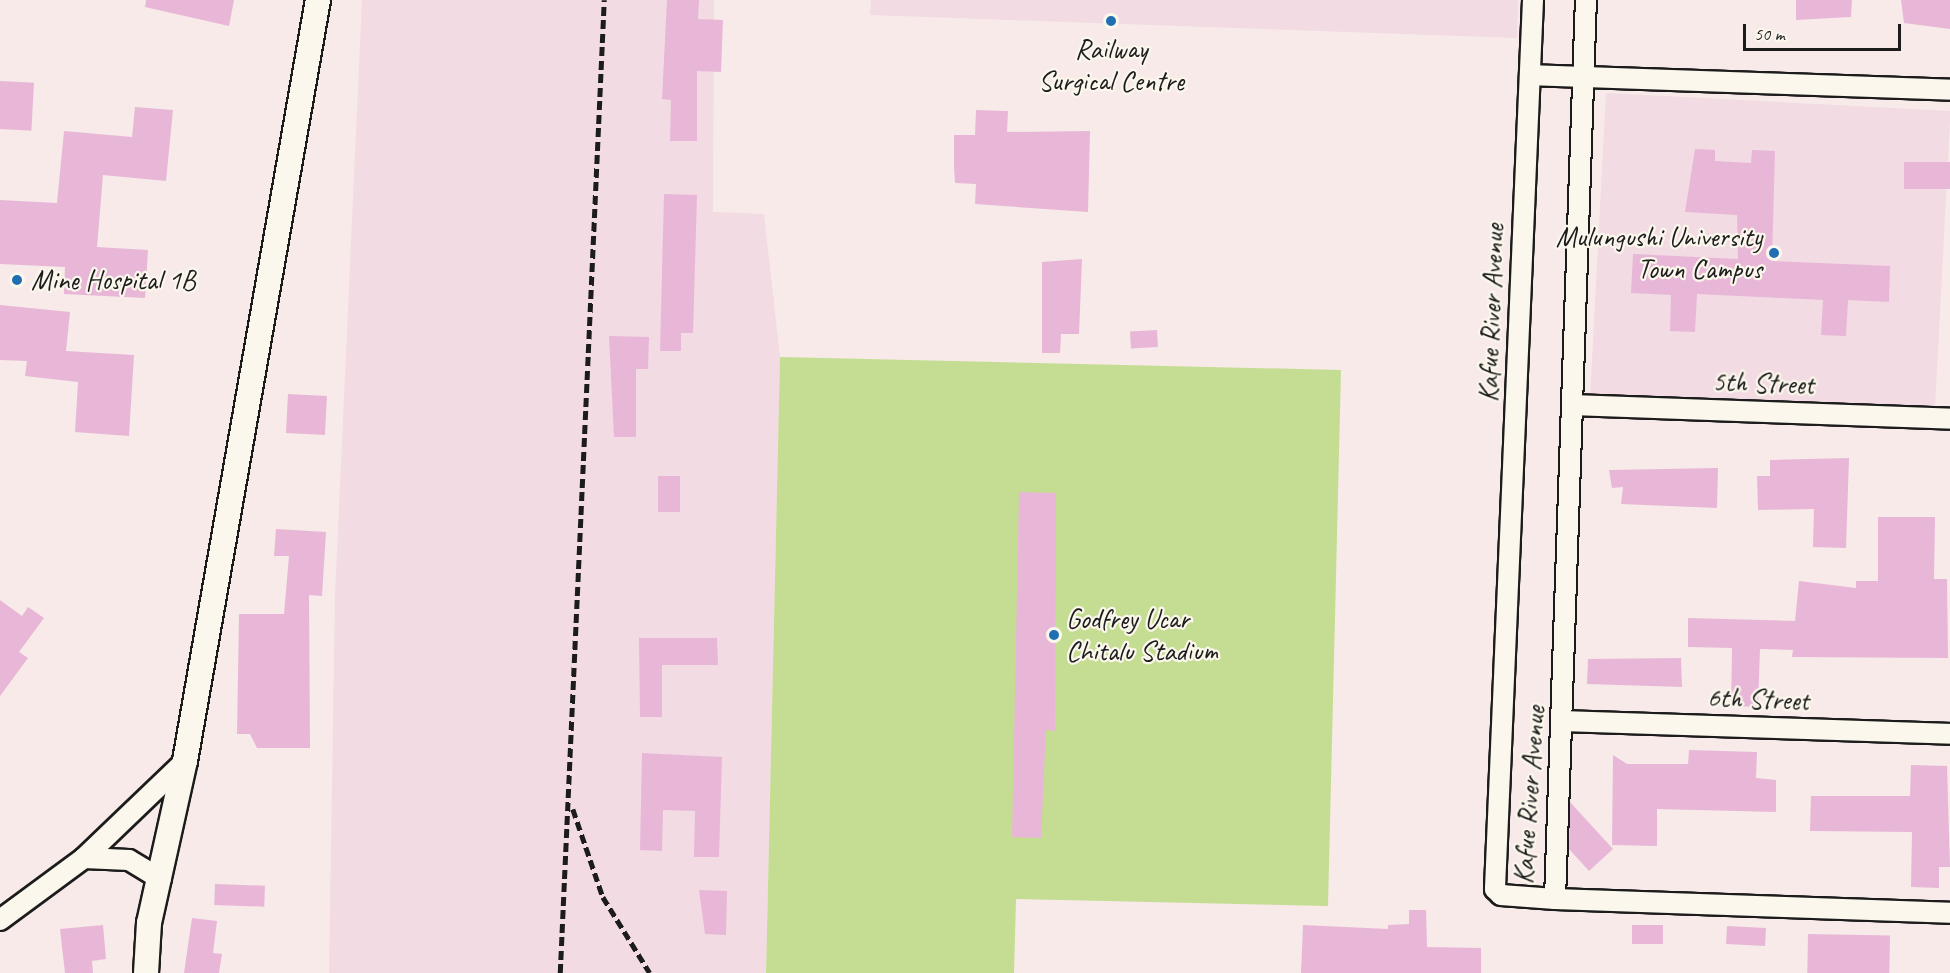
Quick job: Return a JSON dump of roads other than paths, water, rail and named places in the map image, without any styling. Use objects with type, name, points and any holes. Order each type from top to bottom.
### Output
[{"type":"street","points":[[146,973],[149,923],[161,879],[185,761],[318,0]]},
{"type":"street","name":"Kafue River Avenue","points":[[1533,0],[1495,889],[1501,895],[1555,899],[1575,405],[1586,0]]},
{"type":"street","points":[[1530,75],[1950,90]]},
{"type":"street","name":"5th Street","points":[[1575,405],[1950,419]]},
{"type":"street","name":"6th Street","points":[[1564,721],[1950,734]]},
{"type":"street","points":[[0,920],[84,858],[185,761]]},
{"type":"street","points":[[84,858],[129,860],[161,879]]},
{"type":"street","points":[[1555,899],[1950,913]]},
{"type":"railway","points":[[560,973],[604,0]]},
{"type":"railway","points":[[573,809],[603,897],[650,973]]},
{"type":"place","name":"Railway Surgical Centre","points":[[1111,21]]},
{"type":"place","name":"Mulungushi University Town Campus","points":[[1774,253]]},
{"type":"place","name":"Mine Hospital 1B","points":[[17,280]]},
{"type":"place","name":"Godfrey Ucar Chitalu Stadium","points":[[1054,635]]}]
